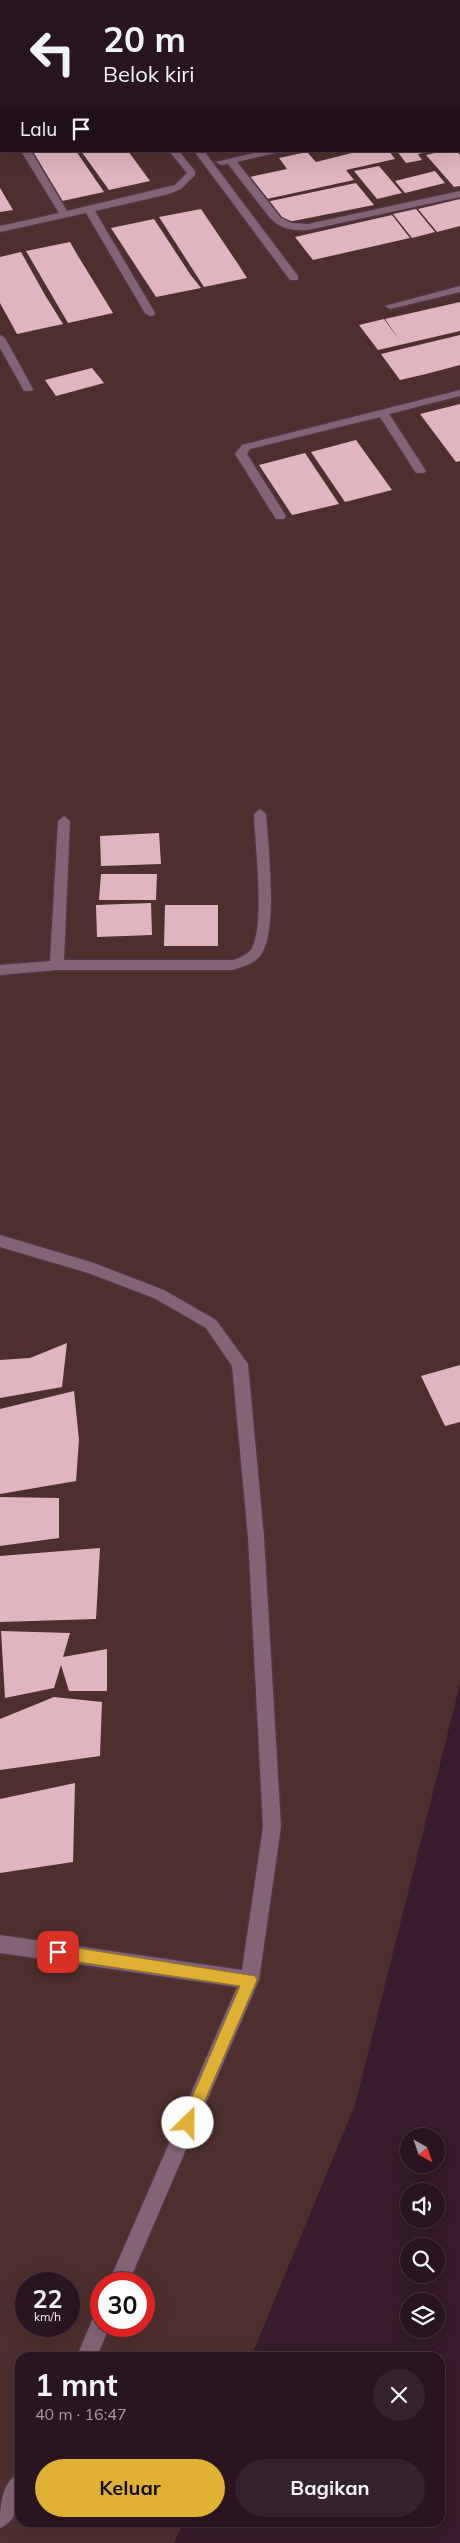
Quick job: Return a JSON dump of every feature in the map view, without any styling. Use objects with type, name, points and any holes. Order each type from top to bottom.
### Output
[{"type":"street","points":[[27,152],[65,215]]},
{"type":"street","points":[[175,152],[192,173]]},
{"type":"street","points":[[200,152],[294,278]]},
{"type":"street","points":[[0,229],[165,192],[178,187],[192,173],[209,165],[274,152]]},
{"type":"street","points":[[230,160],[279,222],[292,228],[308,227],[460,194]]},
{"type":"street","points":[[89,210],[150,313]]},
{"type":"street","points":[[390,306],[460,289]]},
{"type":"street","points":[[0,338],[28,389]]},
{"type":"street","points":[[280,516],[241,454],[242,450],[246,447],[382,411],[460,393]]},
{"type":"street","points":[[382,411],[420,472]]},
{"type":"street","points":[[0,970],[56,965],[233,965],[249,959],[259,949],[263,924],[260,814]]},
{"type":"street","points":[[56,965],[64,821]]},
{"type":"street","points":[[0,1241],[91,1268],[159,1294],[211,1324],[240,1364],[256,1538],[272,1827],[250,1980],[123,2272]]},
{"type":"street","points":[[0,1944],[250,1980]]},
{"type":"street","points":[[89,2352],[95,2337]]},
{"type":"street","points":[[0,2518],[15,2492]]},
{"type":"shaded area","points":[[0,152],[460,152],[460,1684],[355,2105],[253,2352],[15,2352],[15,2527],[181,2527],[174,2543],[0,2543]]},
{"type":"building","points":[[29,152],[77,152],[104,192],[62,201]]},
{"type":"building","points":[[82,152],[129,152],[150,181],[109,190]]},
{"type":"building","points":[[307,152],[316,162],[356,152],[390,152],[395,159],[346,170],[354,180],[262,200],[245,178],[287,169],[279,158]]},
{"type":"building","points":[[398,152],[429,152],[418,154],[422,160],[406,163]]},
{"type":"building","points":[[439,152],[457,152],[460,155],[460,186],[454,187],[426,155]]},
{"type":"building","points":[[379,166],[402,193],[377,199],[354,171]]},
{"type":"building","points":[[435,171],[445,183],[405,193],[395,181]]},
{"type":"building","points":[[356,183],[374,205],[283,223],[266,202]]},
{"type":"building","points":[[0,188],[13,210],[0,212]]},
{"type":"building","points":[[460,199],[460,226],[437,232],[418,209]]},
{"type":"building","points":[[201,209],[247,278],[204,287],[159,217]]},
{"type":"building","points":[[416,209],[435,232],[412,238],[393,214]]},
{"type":"building","points":[[392,215],[410,238],[313,260],[295,237]]},
{"type":"building","points":[[154,219],[201,288],[156,297],[111,228]]},
{"type":"building","points":[[70,242],[113,313],[68,323],[26,251]]},
{"type":"building","points":[[21,252],[63,324],[17,334],[0,303],[0,257]]},
{"type":"building","points":[[460,302],[460,331],[378,350],[359,325],[384,319],[400,341],[385,319]]},
{"type":"building","points":[[460,335],[460,365],[426,374],[400,380],[381,354]]},
{"type":"building","points":[[92,368],[104,383],[56,396],[45,380]]},
{"type":"building","points":[[460,404],[460,461],[456,462],[420,414]]},
{"type":"building","points":[[356,440],[392,490],[345,502],[311,452]]},
{"type":"building","points":[[305,453],[339,504],[292,515],[259,465]]},
{"type":"building","points":[[159,833],[161,864],[101,866],[100,836]]},
{"type":"building","points":[[101,874],[157,874],[156,900],[99,900]]},
{"type":"building","points":[[151,903],[152,935],[97,937],[96,905]]},
{"type":"building","points":[[165,905],[218,905],[218,946],[164,946]]},
{"type":"building","points":[[67,1343],[62,1387],[0,1398],[0,1360],[30,1358]]},
{"type":"building","points":[[460,1365],[460,1422],[445,1426],[421,1376]]},
{"type":"building","points":[[74,1391],[79,1440],[76,1481],[0,1494],[0,1409]]},
{"type":"building","points":[[0,1497],[59,1498],[59,1538],[0,1546]]},
{"type":"building","points":[[100,1548],[96,1619],[0,1622],[0,1556]]},
{"type":"building","points":[[1,1631],[70,1633],[63,1657],[107,1649],[107,1691],[69,1691],[61,1665],[54,1688],[5,1698]]},
{"type":"building","points":[[54,1697],[102,1702],[100,1756],[0,1770],[0,1719]]},
{"type":"building","points":[[75,1783],[73,1862],[0,1873],[0,1799]]},
{"type":"route","points":[[58,1952],[250,1980],[188,2123]]}]
